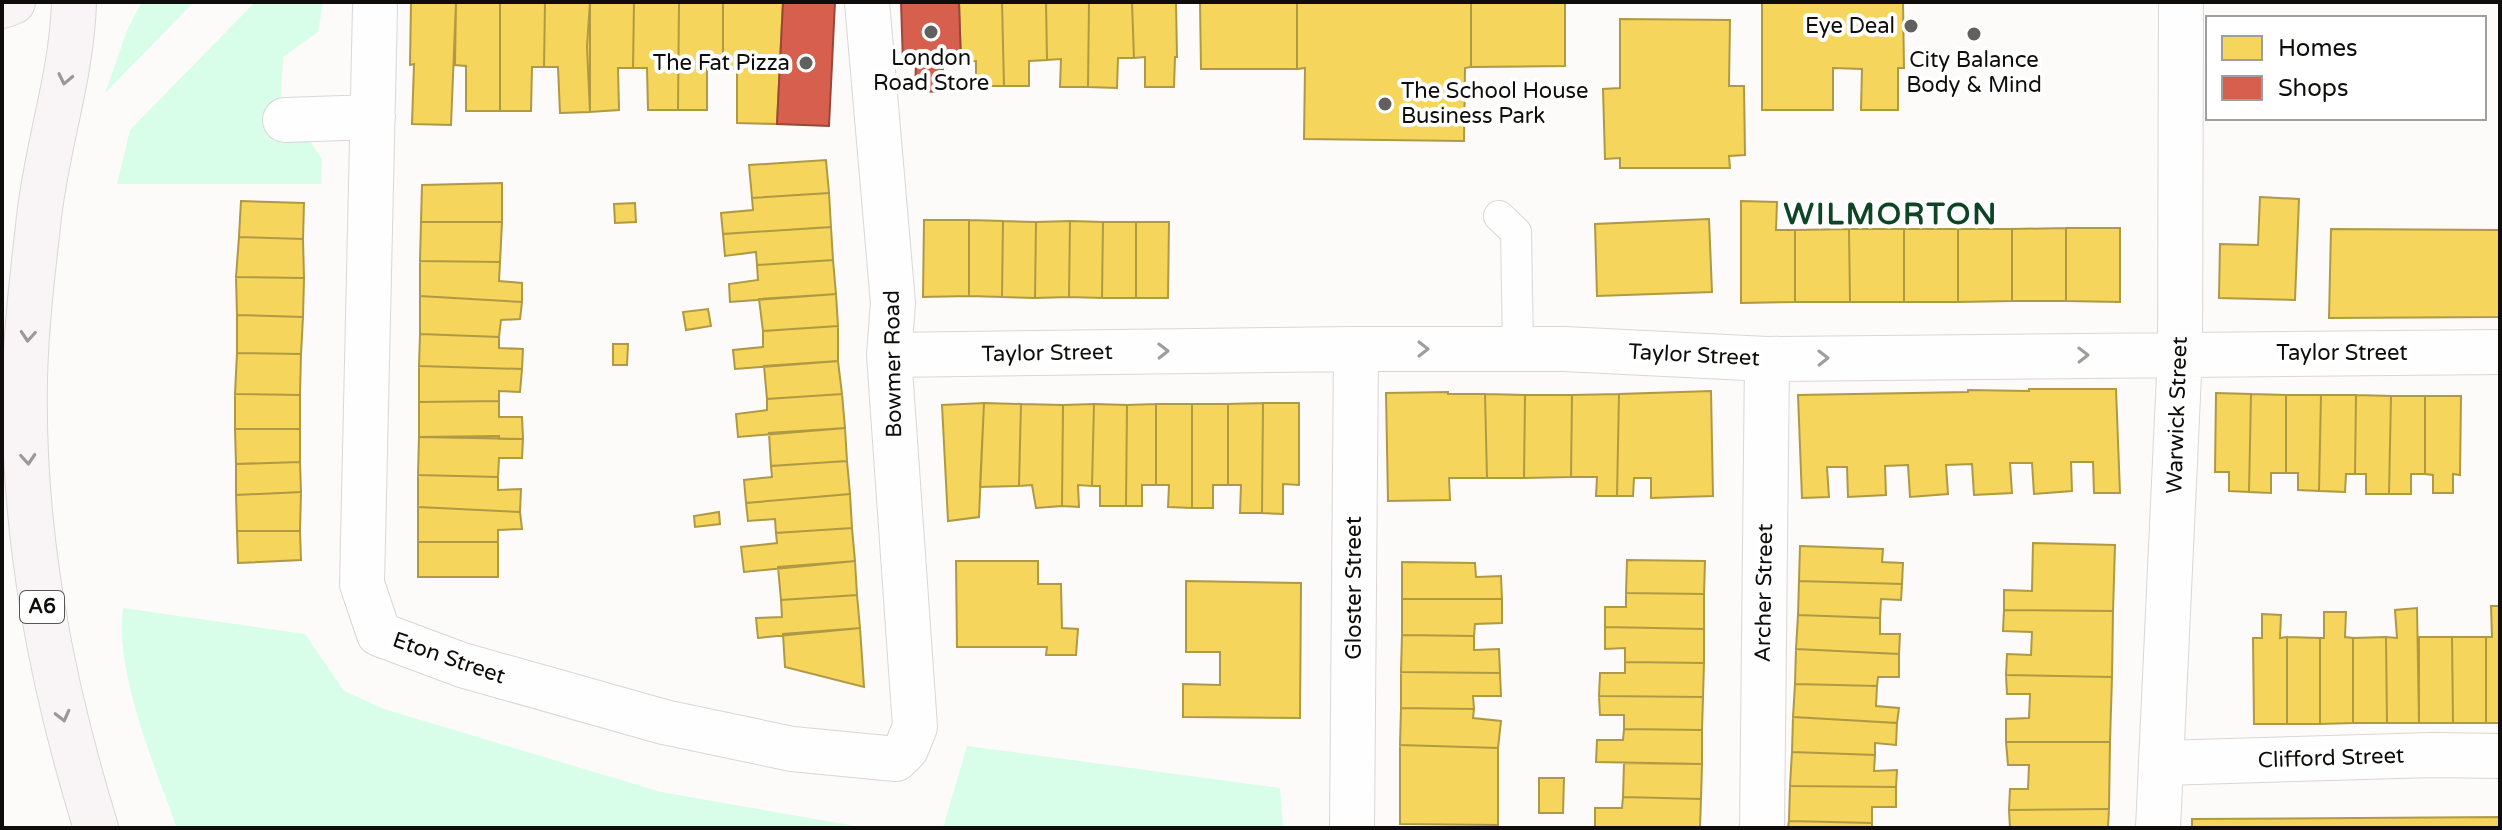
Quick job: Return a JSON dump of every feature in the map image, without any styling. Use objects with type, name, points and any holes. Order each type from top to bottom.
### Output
[{"type":"main road","points":[[2,6],[13,2]]},
{"type":"main road","name":"A6","points":[[74,2],[73,40],[40,214],[25,381],[37,569],[46,636],[57,692],[96,828]]},
{"type":"street","name":"Bowmer Road","points":[[867,2],[893,303],[889,355],[915,727]]},
{"type":"street","name":"Warwick Street","points":[[2158,828],[2180,353],[2181,2]]},
{"type":"street","name":"Eton Street","points":[[375,7],[362,584],[379,634],[462,665],[560,695],[664,722],[792,749],[896,759],[906,749],[915,727]]},
{"type":"street","points":[[285,120],[373,117]]},
{"type":"street","name":"Gloster Street","points":[[1352,828],[1356,349]]},
{"type":"street","name":"Taylor Street","points":[[889,355],[1518,349],[1767,359],[2500,352]]},
{"type":"street","name":"Archer Street","points":[[1762,828],[1767,359]]},
{"type":"street","name":"Clifford Street","points":[[2162,763],[2500,756]]},
{"type":"lane","points":[[1499,216],[1516,232],[1518,349]]},
{"type":"green space","points":[[142,2],[194,2],[105,93],[128,28]]},
{"type":"green space","points":[[255,2],[323,2],[318,32],[283,57],[279,138],[309,140],[322,159],[321,184],[117,184],[130,130]]},
{"type":"green space","points":[[123,608],[305,634],[344,691],[384,709],[661,792],[867,828],[177,828],[130,689],[122,633]]},
{"type":"green space","points":[[967,746],[1280,788],[1283,828],[943,828]]},
{"type":"building: Homes","points":[[411,2],[456,2],[451,125],[412,124],[414,64],[410,65]]},
{"type":"building: Homes","points":[[456,2],[500,2],[500,111],[466,111],[466,66],[455,65]]},
{"type":"building: Homes","points":[[500,2],[545,2],[544,67],[532,67],[531,111],[500,111]]},
{"type":"building: Homes","points":[[545,2],[590,2],[590,112],[560,113],[558,67],[544,67]]},
{"type":"building: Homes","points":[[590,2],[634,2],[633,68],[618,68],[619,110],[590,112],[587,47]]},
{"type":"building: Homes","points":[[634,2],[679,2],[678,110],[648,110],[647,68],[633,68]]},
{"type":"building: Homes","points":[[679,2],[723,2],[723,69],[707,69],[707,110],[678,110]]},
{"type":"building: Homes","points":[[723,2],[783,2],[777,124],[737,123],[737,69],[723,69]]},
{"type":"building: Homes","points":[[959,2],[1002,2],[1004,86],[976,86],[976,61],[961,62]]},
{"type":"building: Homes","points":[[1002,2],[1046,2],[1047,60],[1029,61],[1029,86],[1004,86]]},
{"type":"building: Homes","points":[[1046,2],[1089,2],[1088,87],[1060,87],[1061,59],[1047,60]]},
{"type":"building: Homes","points":[[1089,2],[1132,2],[1134,58],[1118,58],[1117,88],[1088,87]]},
{"type":"building: Homes","points":[[1132,2],[1176,2],[1174,87],[1145,87],[1145,57],[1134,58]]},
{"type":"building: Homes","points":[[1200,2],[1297,2],[1297,69],[1201,69]]},
{"type":"building: Homes","name":"The School House Business Park","points":[[1297,2],[1471,2],[1471,67],[1465,68],[1464,141],[1304,139],[1305,68],[1297,69]]},
{"type":"building: Homes","points":[[1471,2],[1565,2],[1565,66],[1471,67]]},
{"type":"building: Homes","points":[[1762,2],[1903,2],[1904,68],[1898,68],[1898,110],[1861,110],[1862,69],[1833,68],[1833,110],[1762,110]]},
{"type":"building: Homes","points":[[1620,19],[1730,20],[1729,86],[1744,86],[1745,155],[1729,156],[1730,168],[1620,168],[1620,158],[1605,159],[1603,89],[1620,88]]},
{"type":"building: Homes","points":[[826,160],[829,193],[752,198],[749,165]]},
{"type":"building: Homes","points":[[502,183],[502,222],[421,222],[422,185]]},
{"type":"building: Homes","points":[[829,193],[831,227],[723,234],[721,213],[753,210],[752,198]]},
{"type":"building: Homes","points":[[2260,197],[2299,199],[2295,300],[2219,298],[2220,244],[2258,245]]},
{"type":"building: Homes","points":[[241,201],[304,203],[303,239],[239,237]]},
{"type":"building: Homes","points":[[1741,201],[1777,202],[1776,230],[1795,230],[1795,302],[1741,303]]},
{"type":"building: Homes","points":[[635,203],[636,222],[615,223],[614,204]]},
{"type":"building: Homes","points":[[1709,219],[1712,292],[1597,296],[1595,224]]},
{"type":"building: Homes","points":[[924,220],[969,220],[969,296],[923,297]]},
{"type":"building: Homes","points":[[969,220],[1003,221],[1002,297],[969,296]]},
{"type":"building: Homes","points":[[1003,221],[1036,222],[1035,298],[1002,297]]},
{"type":"building: Homes","points":[[1070,221],[1069,297],[1035,298],[1036,222]]},
{"type":"building: Homes","points":[[1070,221],[1103,222],[1102,298],[1069,297]]},
{"type":"building: Homes","points":[[421,222],[502,222],[500,262],[420,261]]},
{"type":"building: Homes","points":[[1103,222],[1136,222],[1136,298],[1102,298]]},
{"type":"building: Homes","points":[[1136,222],[1169,222],[1168,298],[1136,298]]},
{"type":"building: Homes","points":[[831,227],[833,260],[757,265],[756,252],[725,256],[723,234]]},
{"type":"building: Homes","points":[[2066,228],[2066,301],[2012,301],[2012,229]]},
{"type":"building: Homes","points":[[2066,228],[2120,228],[2120,302],[2066,301]]},
{"type":"building: Homes","points":[[1849,229],[1850,302],[1795,302],[1795,230]]},
{"type":"building: Homes","points":[[1849,229],[1904,229],[1904,302],[1850,302]]},
{"type":"building: Homes","points":[[1904,229],[1958,229],[1958,302],[1904,302]]},
{"type":"building: Homes","points":[[1958,229],[2012,229],[2012,301],[1958,302]]},
{"type":"building: Homes","points":[[2331,229],[2500,230],[2500,317],[2329,318]]},
{"type":"building: Homes","points":[[239,237],[303,239],[304,278],[236,277]]},
{"type":"building: Homes","points":[[833,260],[836,294],[730,302],[729,284],[758,280],[757,265]]},
{"type":"building: Homes","points":[[420,261],[500,262],[499,281],[522,283],[522,302],[420,296]]},
{"type":"building: Homes","points":[[236,277],[304,278],[303,317],[237,315]]},
{"type":"building: Homes","points":[[836,294],[838,326],[763,331],[759,299]]},
{"type":"building: Homes","points":[[420,296],[522,302],[520,319],[501,320],[499,337],[420,334]]},
{"type":"building: Homes","points":[[708,309],[711,326],[686,330],[683,312]]},
{"type":"building: Homes","points":[[237,315],[303,317],[301,354],[237,353]]},
{"type":"building: Homes","points":[[838,326],[838,361],[735,369],[733,350],[763,347],[763,331]]},
{"type":"building: Homes","points":[[420,334],[499,337],[499,348],[523,349],[522,369],[419,366]]},
{"type":"building: Homes","points":[[613,344],[628,344],[627,365],[613,365]]},
{"type":"building: Homes","points":[[237,353],[301,354],[300,395],[235,394]]},
{"type":"building: Homes","points":[[838,361],[842,394],[767,399],[764,366]]},
{"type":"building: Homes","points":[[419,366],[522,369],[520,392],[499,391],[499,401],[419,402]]},
{"type":"building: Homes","points":[[2116,389],[2120,493],[2094,493],[2093,462],[2071,462],[2072,491],[2034,494],[2032,463],[2010,463],[2012,493],[1974,495],[1972,464],[1946,465],[1948,494],[1910,497],[1908,465],[1885,466],[1886,495],[1848,497],[1847,467],[1827,467],[1829,497],[1802,498],[1798,395]]},
{"type":"building: Homes","points":[[1711,391],[1713,496],[1651,498],[1651,478],[1634,478],[1633,496],[1617,496],[1619,394]]},
{"type":"building: Homes","points":[[1386,393],[1485,394],[1487,478],[1449,478],[1450,500],[1388,501]]},
{"type":"building: Homes","points":[[2216,393],[2251,394],[2249,492],[2229,491],[2229,472],[2215,472]]},
{"type":"building: Homes","points":[[235,394],[300,395],[300,429],[235,429]]},
{"type":"building: Homes","points":[[842,394],[845,428],[738,437],[736,414],[767,410],[767,399]]},
{"type":"building: Homes","points":[[1485,394],[1525,395],[1524,478],[1487,478]]},
{"type":"building: Homes","points":[[1619,394],[1617,496],[1596,496],[1597,477],[1571,477],[1572,395]]},
{"type":"building: Homes","points":[[2251,394],[2286,395],[2286,473],[2271,473],[2271,493],[2249,492]]},
{"type":"building: Homes","points":[[1525,395],[1572,395],[1571,477],[1524,478]]},
{"type":"building: Homes","points":[[2286,395],[2321,395],[2319,491],[2298,490],[2298,473],[2286,473]]},
{"type":"building: Homes","points":[[2321,395],[2356,395],[2355,474],[2346,474],[2345,492],[2319,491]]},
{"type":"building: Homes","points":[[2356,395],[2391,396],[2389,494],[2366,494],[2366,474],[2355,474]]},
{"type":"building: Homes","points":[[2391,396],[2425,396],[2425,474],[2411,474],[2411,494],[2389,494]]},
{"type":"building: Homes","points":[[2425,396],[2461,396],[2460,475],[2453,474],[2453,493],[2433,493],[2433,475],[2425,474]]},
{"type":"building: Homes","points":[[499,401],[499,417],[522,417],[523,439],[419,437],[419,402]]},
{"type":"building: Homes","points":[[984,403],[1021,404],[1019,486],[980,487]]},
{"type":"building: Homes","points":[[984,403],[979,517],[948,521],[942,405]]},
{"type":"building: Homes","points":[[1263,403],[1299,403],[1299,485],[1283,484],[1283,514],[1262,513]]},
{"type":"building: Homes","points":[[1263,403],[1262,513],[1240,513],[1241,485],[1228,485],[1228,404]]},
{"type":"building: Homes","points":[[1021,404],[1063,405],[1062,506],[1036,508],[1032,485],[1019,486]]},
{"type":"building: Homes","points":[[1094,404],[1127,405],[1126,506],[1100,506],[1100,486],[1092,486]]},
{"type":"building: Homes","points":[[1094,404],[1092,486],[1078,485],[1079,507],[1062,506],[1063,405]]},
{"type":"building: Homes","points":[[1156,404],[1192,404],[1192,508],[1168,507],[1169,485],[1156,485]]},
{"type":"building: Homes","points":[[1156,404],[1156,485],[1142,485],[1142,506],[1126,506],[1127,405]]},
{"type":"building: Homes","points":[[1192,404],[1228,404],[1228,485],[1213,485],[1213,508],[1192,508]]},
{"type":"building: Homes","points":[[845,428],[847,461],[771,466],[769,433]]},
{"type":"building: Homes","points":[[235,429],[300,429],[300,462],[236,464]]},
{"type":"building: Homes","points":[[499,436],[499,439],[523,439],[522,458],[499,458],[498,477],[418,475],[419,437]]},
{"type":"building: Homes","points":[[847,461],[850,494],[746,503],[744,480],[772,477],[771,466]]},
{"type":"building: Homes","points":[[300,462],[301,492],[236,495],[236,464]]},
{"type":"building: Homes","points":[[418,475],[498,477],[498,490],[521,489],[520,512],[418,507]]},
{"type":"building: Homes","points":[[301,492],[300,531],[237,531],[236,495]]},
{"type":"building: Homes","points":[[850,494],[852,528],[776,533],[775,519],[748,521],[746,503]]},
{"type":"building: Homes","points":[[418,507],[520,512],[522,529],[498,530],[498,542],[418,542]]},
{"type":"building: Homes","points":[[719,512],[720,524],[695,527],[694,516]]},
{"type":"building: Homes","points":[[852,528],[855,561],[744,572],[741,547],[777,543],[776,533]]},
{"type":"building: Homes","points":[[237,531],[300,531],[301,560],[238,563]]},
{"type":"building: Homes","points":[[418,542],[498,542],[498,577],[418,577]]},
{"type":"building: Homes","points":[[2033,543],[2115,545],[2113,611],[2004,610],[2004,590],[2032,591]]},
{"type":"building: Homes","points":[[1800,546],[1883,549],[1882,562],[1903,563],[1902,584],[1799,581]]},
{"type":"building: Homes","points":[[1627,560],[1705,561],[1704,594],[1626,593]]},
{"type":"building: Homes","points":[[855,561],[857,595],[781,600],[778,567]]},
{"type":"building: Homes","points":[[956,561],[1038,561],[1038,584],[1061,584],[1062,628],[1078,629],[1076,655],[1046,655],[1047,647],[957,647]]},
{"type":"building: Homes","points":[[1402,562],[1475,563],[1476,577],[1501,576],[1502,599],[1402,599]]},
{"type":"building: Homes","points":[[1186,581],[1301,583],[1300,718],[1183,717],[1183,684],[1220,685],[1220,652],[1186,652]]},
{"type":"building: Homes","points":[[1799,581],[1902,584],[1901,600],[1881,599],[1880,618],[1798,615]]},
{"type":"building: Homes","points":[[1626,593],[1704,594],[1704,629],[1605,627],[1605,607],[1626,607]]},
{"type":"building: Homes","points":[[857,595],[860,628],[758,638],[756,618],[782,617],[781,600]]},
{"type":"building: Homes","points":[[1402,599],[1502,599],[1502,623],[1475,624],[1474,636],[1402,635]]},
{"type":"building: Homes","points":[[2491,606],[2500,606],[2500,723],[2486,723],[2486,637],[2492,637]]},
{"type":"building: Homes","points":[[2417,608],[2419,723],[2387,723],[2386,637],[2397,638],[2395,610]]},
{"type":"building: Homes","points":[[2004,610],[2113,611],[2112,677],[2006,675],[2007,654],[2031,655],[2032,632],[2003,631]]},
{"type":"building: Homes","points":[[2324,612],[2346,612],[2345,637],[2353,638],[2353,723],[2320,724],[2320,638],[2324,638]]},
{"type":"building: Homes","points":[[2262,614],[2281,615],[2280,638],[2287,637],[2287,724],[2254,724],[2253,638],[2262,638]]},
{"type":"building: Homes","points":[[1798,615],[1880,618],[1880,634],[1900,634],[1899,654],[1796,649]]},
{"type":"building: Homes","points":[[1605,627],[1704,629],[1704,663],[1625,662],[1625,648],[1605,649]]},
{"type":"building: Homes","points":[[860,628],[864,687],[785,667],[783,634]]},
{"type":"building: Homes","points":[[1402,635],[1474,636],[1474,650],[1499,649],[1500,673],[1401,672]]},
{"type":"building: Homes","points":[[2287,637],[2320,638],[2320,724],[2287,724]]},
{"type":"building: Homes","points":[[2386,637],[2387,723],[2353,723],[2353,638]]},
{"type":"building: Homes","points":[[2419,637],[2452,637],[2453,723],[2419,723]]},
{"type":"building: Homes","points":[[2452,637],[2486,637],[2486,723],[2453,723]]},
{"type":"building: Homes","points":[[1796,649],[1899,654],[1899,677],[1878,677],[1877,686],[1795,684]]},
{"type":"building: Homes","points":[[1625,662],[1704,663],[1703,697],[1599,696],[1600,673],[1625,673]]},
{"type":"building: Homes","points":[[1401,672],[1500,673],[1501,696],[1473,696],[1474,709],[1401,708]]},
{"type":"building: Homes","points":[[2006,675],[2112,677],[2110,742],[2006,742],[2006,719],[2029,718],[2030,694],[2007,694]]},
{"type":"building: Homes","points":[[1795,684],[1877,686],[1876,706],[1899,708],[1897,723],[1793,717]]},
{"type":"building: Homes","points":[[1599,696],[1703,697],[1702,730],[1624,729],[1624,715],[1600,715]]},
{"type":"building: Homes","points":[[1401,708],[1474,709],[1473,718],[1501,721],[1498,748],[1400,745]]},
{"type":"building: Homes","points":[[1793,717],[1897,723],[1896,745],[1875,743],[1875,755],[1792,752]]},
{"type":"building: Homes","points":[[1624,729],[1702,730],[1702,764],[1596,762],[1597,740],[1623,740]]},
{"type":"building: Homes","points":[[2006,742],[2110,742],[2109,809],[2009,810],[2010,789],[2028,789],[2029,765],[2008,765]]},
{"type":"building: Homes","points":[[1400,745],[1498,748],[1498,825],[1400,824]]},
{"type":"building: Homes","points":[[1792,752],[1875,755],[1874,771],[1897,770],[1896,787],[1790,786]]},
{"type":"building: Homes","points":[[1624,763],[1702,764],[1701,799],[1623,797]]},
{"type":"building: Homes","points":[[1539,778],[1564,778],[1563,813],[1539,813]]},
{"type":"building: Homes","points":[[1790,786],[1896,787],[1896,807],[1872,807],[1872,823],[1789,821]]},
{"type":"building: Homes","points":[[1623,797],[1701,799],[1700,828],[1595,828],[1595,808],[1622,808]]},
{"type":"building: Homes","points":[[2109,809],[2108,828],[2010,828],[2009,810]]},
{"type":"building: Homes","points":[[2500,817],[2500,828],[2192,828],[2192,819]]},
{"type":"building: Homes","points":[[1789,821],[1872,823],[1872,828],[1788,828]]},
{"type":"building: Shops","name":"The Fat Pizza","points":[[783,2],[835,2],[829,126],[777,124]]},
{"type":"building: Shops","name":"London Road Store","points":[[901,2],[959,2],[961,62],[943,63],[942,92],[915,91],[916,63],[903,63]]},
{"type":"place","name":"Eye Deal","points":[[1911,26]]},
{"type":"place","name":"London Road Store","points":[[931,32]]},
{"type":"place","name":"City Balance Body & Mind","points":[[1974,34]]},
{"type":"place","name":"The Fat Pizza","points":[[806,63]]},
{"type":"place","name":"The School House Business Park","points":[[1385,104]]},
{"type":"district","name":"WILMORTON","points":[[1891,214]]}]
